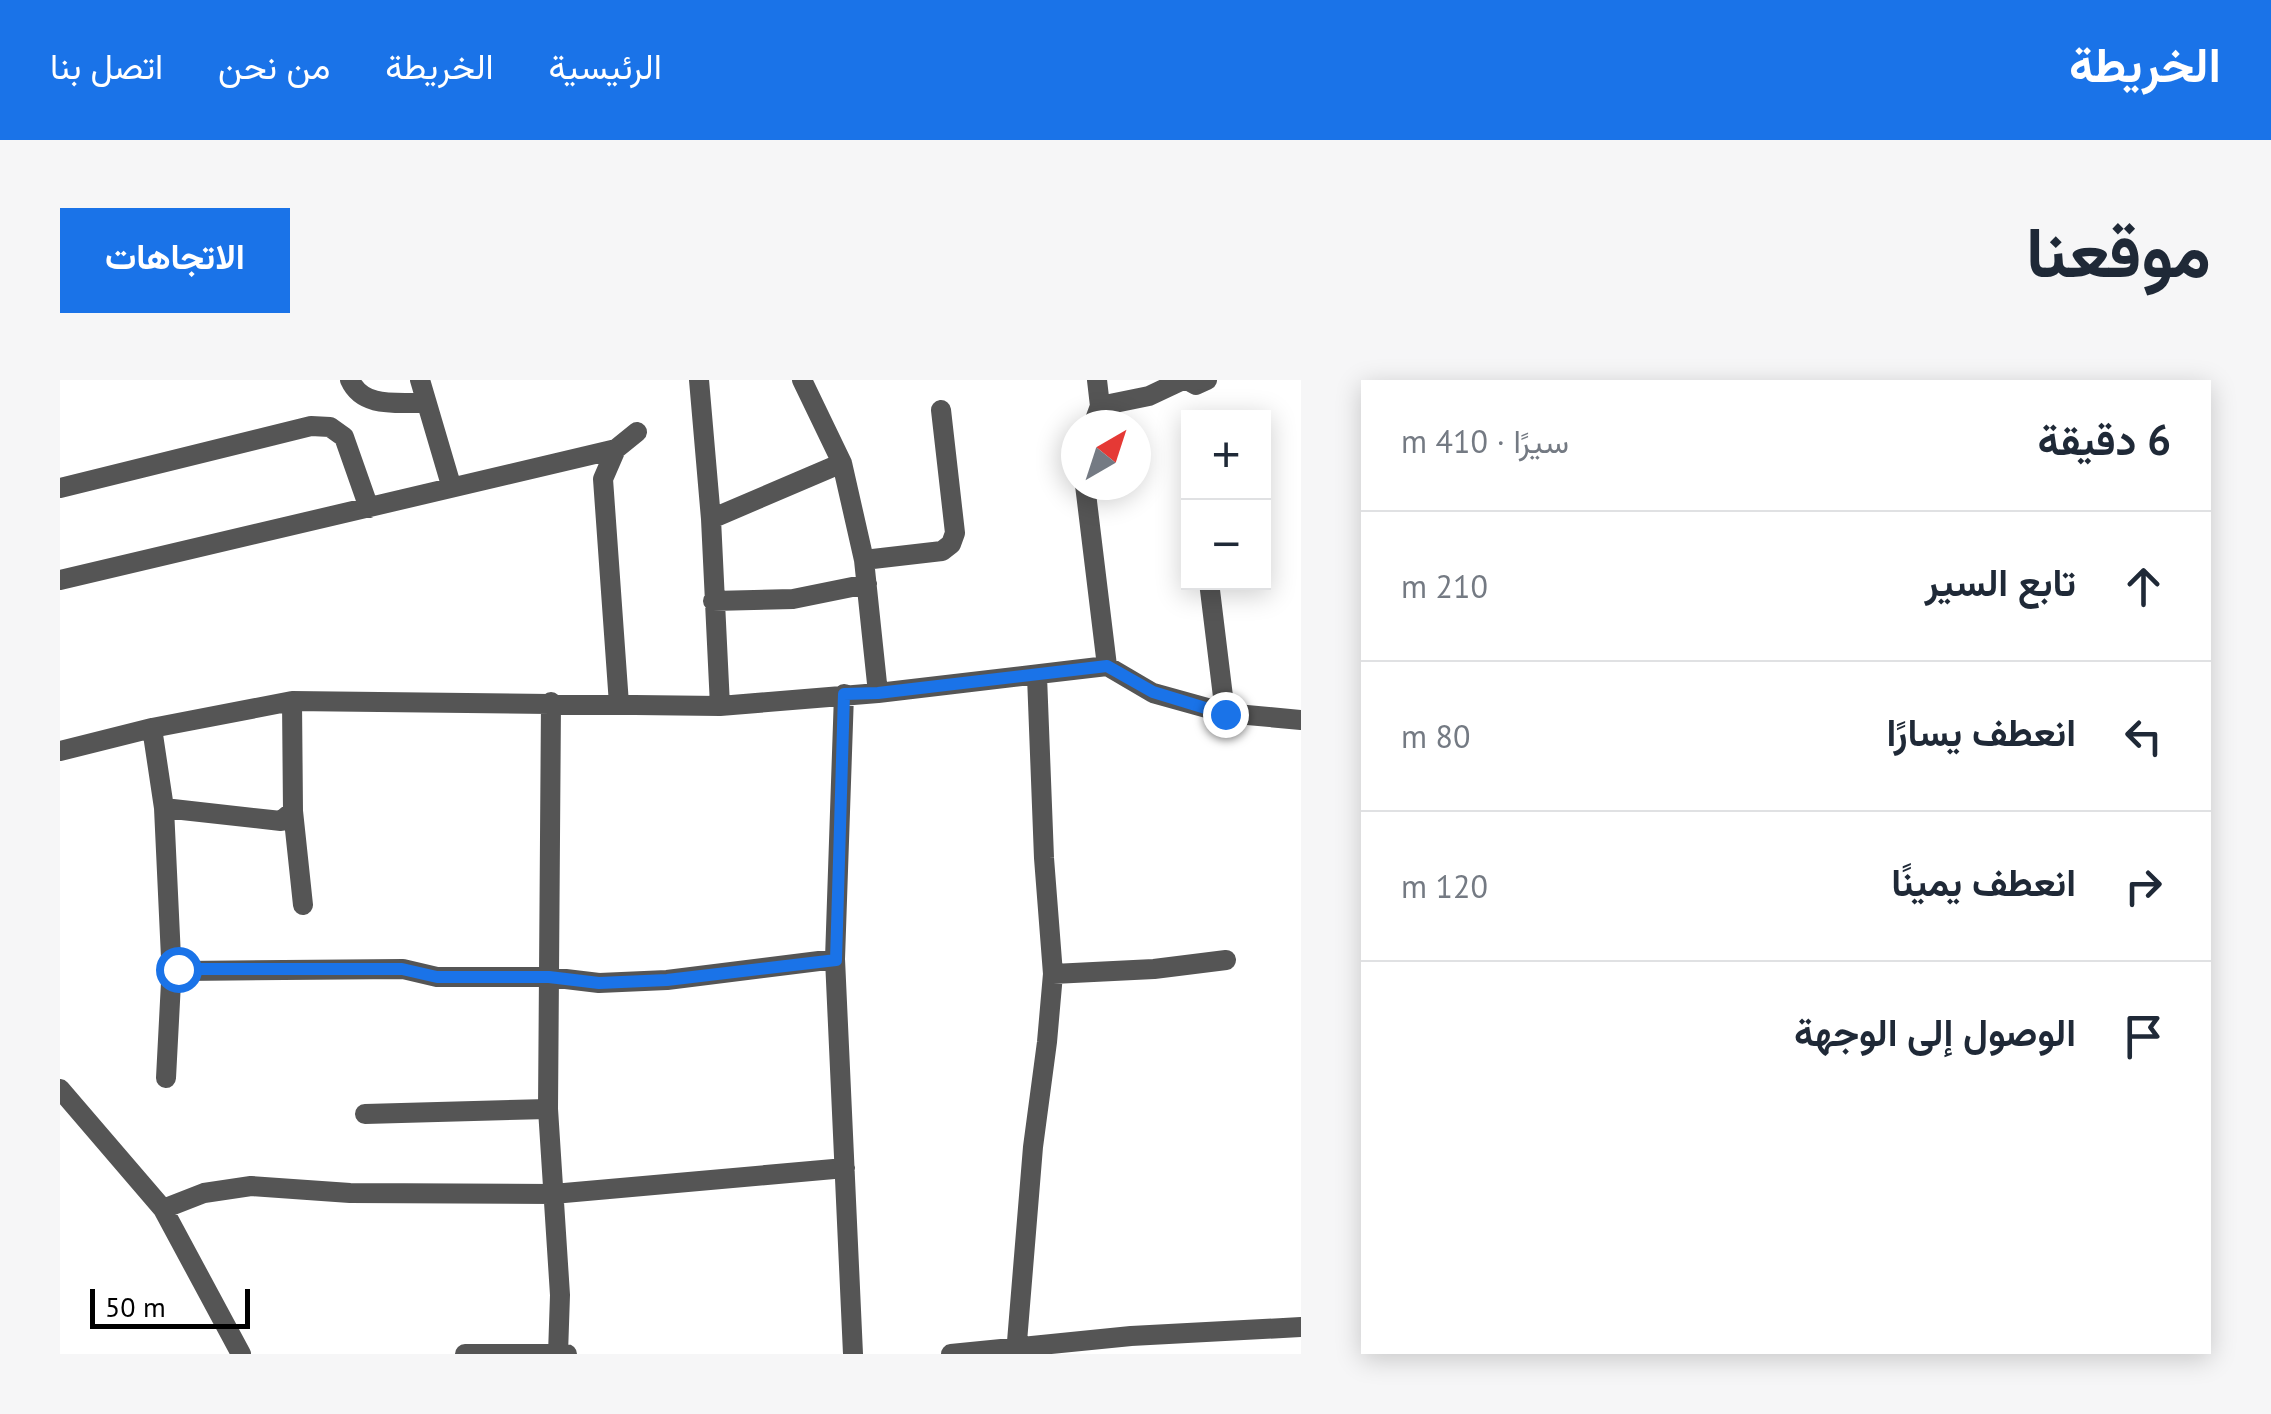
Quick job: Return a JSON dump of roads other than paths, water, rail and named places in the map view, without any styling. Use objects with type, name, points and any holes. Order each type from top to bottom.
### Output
[{"type":"street","points":[[350,380],[356,393],[368,400],[426,403]]},
{"type":"street","points":[[420,380],[451,485]]},
{"type":"street","points":[[698,380],[711,519],[720,706]]},
{"type":"street","points":[[802,380],[842,464],[864,560],[878,693]]},
{"type":"street","points":[[1096,380],[1097,410]]},
{"type":"street","points":[[1111,410],[1185,380],[1196,384],[1207,380]]},
{"type":"street","points":[[864,560],[942,551],[952,544],[955,532],[941,410]]},
{"type":"street","points":[[60,488],[311,426],[330,427],[344,437],[369,508]]},
{"type":"street","points":[[619,704],[602,479],[616,449],[637,432]]},
{"type":"street","points":[[60,580],[616,449]]},
{"type":"street","points":[[711,519],[842,464]]},
{"type":"street","points":[[1087,500],[1107,666]]},
{"type":"street","points":[[714,602],[794,600],[867,584]]},
{"type":"street","points":[[1210,590],[1225,714]]},
{"type":"street","points":[[60,751],[152,728],[292,701],[720,706],[878,693],[1107,666],[1153,692],[1225,714],[1301,720]]},
{"type":"street","points":[[1016,1352],[1052,974],[1037,676]]},
{"type":"street","points":[[844,694],[836,960],[853,1354]]},
{"type":"street","points":[[292,701],[293,810],[303,905]]},
{"type":"street","points":[[551,702],[548,1108],[560,1295],[558,1354]]},
{"type":"street","points":[[152,728],[164,808],[172,963],[166,1078]]},
{"type":"street","points":[[164,808],[281,821],[293,810]]},
{"type":"street","points":[[172,963],[184,971],[374,968],[437,977],[549,977],[599,983],[667,980],[836,960]]},
{"type":"street","points":[[1052,974],[1226,960]]},
{"type":"street","points":[[60,1089],[69,1111],[162,1209],[241,1354]]},
{"type":"street","points":[[365,1114],[548,1108]]},
{"type":"street","points":[[162,1209],[204,1193],[251,1186],[350,1193],[554,1194],[845,1168]]},
{"type":"street","points":[[952,1354],[1131,1345],[1301,1327]]},
{"type":"street","points":[[464,1354],[567,1354]]}]
